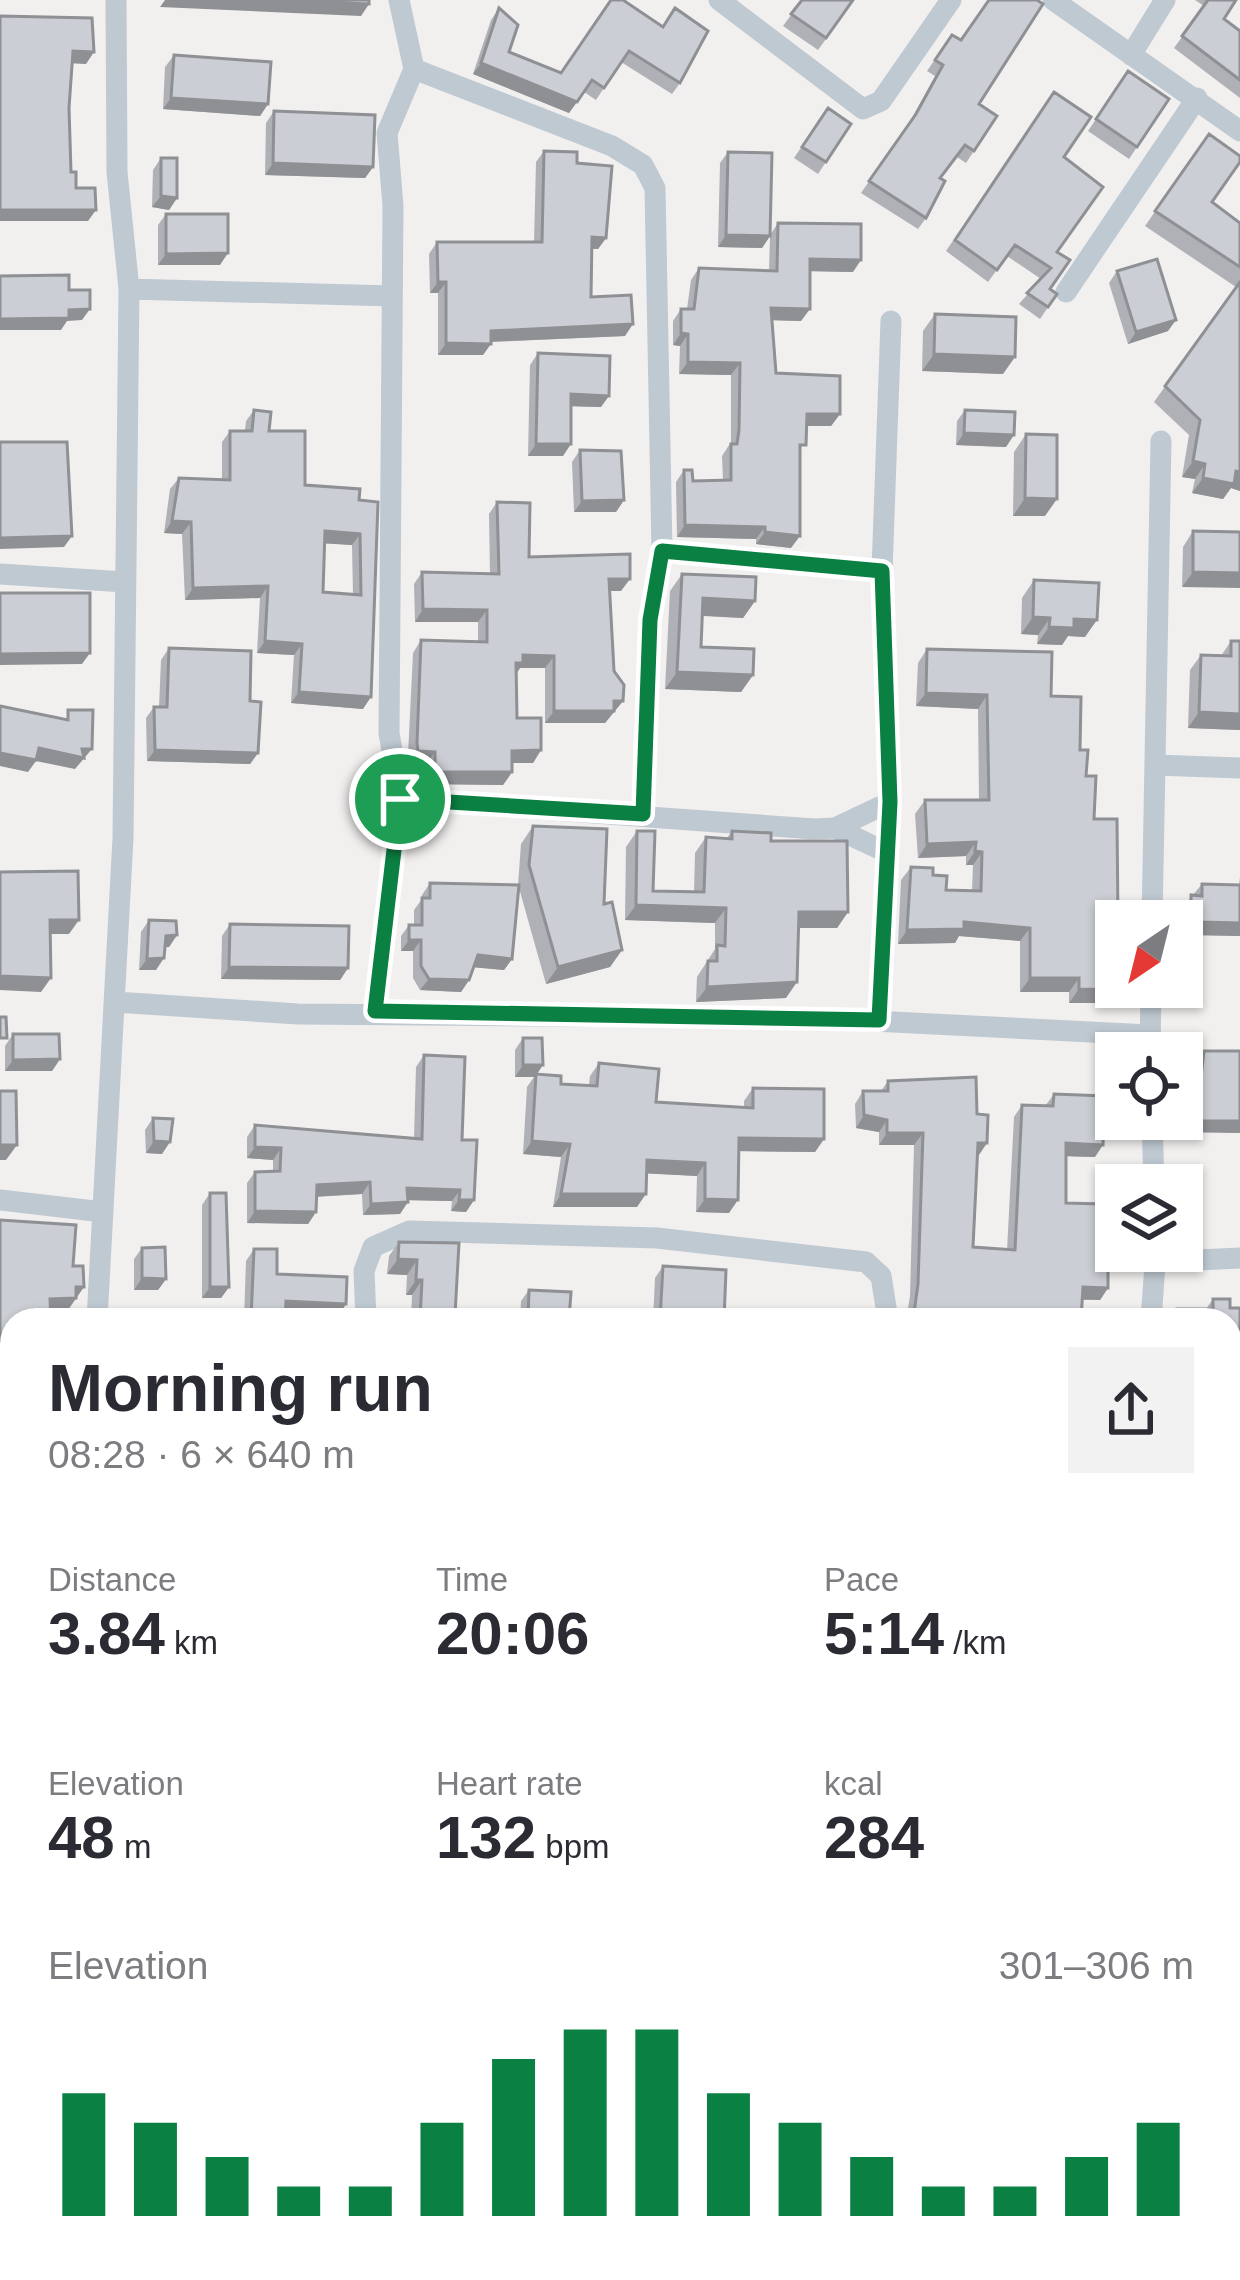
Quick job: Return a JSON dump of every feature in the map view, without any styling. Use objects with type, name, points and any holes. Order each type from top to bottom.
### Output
[{"type":"street","points":[[98,1308],[115,1002],[125,582],[129,289],[117,172],[116,0]]},
{"type":"street","points":[[375,1011],[400,799],[388,734],[392,296],[387,134],[414,69],[399,0]]},
{"type":"street","points":[[719,0],[863,109],[874,109],[951,0]]},
{"type":"street","points":[[1053,0],[1240,131]]},
{"type":"street","points":[[1131,55],[1165,0]]},
{"type":"street","points":[[414,69],[612,146],[643,165],[655,188],[662,551],[650,620],[643,814]]},
{"type":"street","points":[[1066,292],[1197,98]]},
{"type":"street","points":[[129,289],[392,296]]},
{"type":"street","points":[[879,1020],[890,802],[882,571],[891,321]]},
{"type":"street","points":[[1152,900],[1162,441]]},
{"type":"street","points":[[662,551],[882,571]]},
{"type":"street","points":[[0,574],[125,582]]},
{"type":"street","points":[[1155,765],[1240,768]]},
{"type":"street","points":[[400,799],[835,828],[888,853]]},
{"type":"street","points":[[835,828],[890,802]]},
{"type":"street","points":[[115,1002],[298,1015],[375,1011],[879,1020],[1095,1039]]},
{"type":"street","points":[[0,1200],[104,1212]]},
{"type":"street","points":[[366,1308],[364,1271],[373,1246],[409,1231],[657,1238],[866,1262],[881,1276],[886,1308]]},
{"type":"street","points":[[1203,1258],[1240,1258]]},
{"type":"street","points":[[1152,1308],[1155,1272]]},
{"type":"building","points":[[269,0],[369,0],[369,4]]},
{"type":"building","points":[[611,0],[623,0],[663,27],[675,8],[708,31],[680,83],[629,51],[604,88],[592,80],[577,102],[481,63],[499,8],[518,25],[509,52],[561,73]]},
{"type":"building","points":[[802,0],[853,0],[826,38],[791,14]]},
{"type":"building","points":[[989,0],[1043,4],[979,104],[997,116],[974,151],[965,145],[940,178],[945,181],[926,218],[869,181],[943,65],[935,60],[952,35],[961,40]]},
{"type":"building","points":[[1208,0],[1236,0],[1224,19],[1240,31],[1240,80],[1182,36]]},
{"type":"building","points":[[0,16],[92,18],[94,52],[73,51],[69,108],[71,172],[76,172],[76,188],[95,188],[96,210],[0,210]]},
{"type":"building","points":[[174,55],[271,62],[268,104],[171,98]]},
{"type":"building","points":[[1128,71],[1169,99],[1137,147],[1096,119]]},
{"type":"building","points":[[1054,92],[1091,117],[1064,157],[1103,187],[1057,252],[1070,260],[1050,289],[1057,294],[1048,307],[1027,293],[1051,268],[1015,245],[997,270],[955,240]]},
{"type":"building","points":[[828,108],[851,124],[826,162],[802,147]]},
{"type":"building","points":[[274,111],[375,115],[373,167],[273,163]]},
{"type":"building","points":[[1209,134],[1240,156],[1212,202],[1240,223],[1240,267],[1155,211]]},
{"type":"building","points":[[544,151],[577,152],[577,163],[612,166],[606,238],[592,237],[591,297],[631,295],[633,324],[491,331],[491,344],[446,343],[446,282],[438,282],[437,242],[542,242]]},
{"type":"building","points":[[728,152],[772,153],[770,236],[726,235]]},
{"type":"building","points":[[161,158],[177,158],[177,198],[161,196]]},
{"type":"building","points":[[166,214],[228,214],[228,253],[166,254]]},
{"type":"building","points":[[778,223],[861,224],[861,260],[810,259],[810,309],[771,308],[776,373],[840,376],[840,414],[807,414],[806,445],[800,445],[800,536],[765,532],[765,527],[685,525],[684,470],[692,470],[693,481],[731,480],[731,444],[737,444],[739,430],[740,363],[688,362],[688,334],[681,333],[681,309],[694,309],[699,268],[777,271]]},
{"type":"building","points":[[1157,259],[1176,320],[1136,332],[1117,271]]},
{"type":"building","points":[[69,275],[69,290],[90,290],[90,309],[69,310],[69,318],[0,319],[0,276]]},
{"type":"building","points":[[1240,282],[1240,472],[1236,471],[1234,484],[1203,478],[1205,464],[1193,461],[1200,420],[1165,386]]},
{"type":"building","points":[[935,314],[1016,317],[1015,357],[934,354]]},
{"type":"building","points":[[538,353],[610,356],[609,396],[571,394],[571,444],[536,444]]},
{"type":"building","points":[[254,410],[271,412],[269,431],[305,431],[305,485],[360,489],[359,500],[378,502],[371,697],[299,692],[302,644],[265,641],[268,586],[193,588],[191,522],[172,521],[179,478],[230,480],[230,431],[252,431]],"holes":[[[325,531],[360,534],[361,595],[323,592]]]},
{"type":"building","points":[[965,410],[1015,412],[1014,435],[964,433]]},
{"type":"building","points":[[1026,434],[1057,435],[1057,499],[1025,498]]},
{"type":"building","points":[[0,442],[67,442],[72,536],[0,538]]},
{"type":"building","points":[[580,450],[621,451],[624,500],[582,501]]},
{"type":"building","points":[[497,502],[530,503],[529,557],[630,554],[630,579],[609,579],[614,671],[624,685],[623,701],[614,701],[614,711],[554,711],[554,656],[523,655],[523,663],[516,663],[517,718],[541,718],[541,750],[512,751],[512,772],[435,772],[435,752],[418,751],[417,743],[421,640],[487,642],[487,610],[423,609],[422,572],[499,574]]},
{"type":"building","points":[[1193,531],[1240,532],[1240,573],[1193,572]]},
{"type":"building","points":[[682,574],[756,577],[755,601],[703,598],[701,647],[754,649],[753,675],[677,672]]},
{"type":"building","points":[[1034,580],[1099,583],[1097,620],[1074,619],[1074,628],[1049,627],[1050,618],[1033,617]]},
{"type":"building","points":[[0,593],[90,593],[90,653],[0,654]]},
{"type":"building","points":[[1231,641],[1240,641],[1240,714],[1199,712],[1201,655],[1231,656]]},
{"type":"building","points":[[169,648],[251,651],[250,701],[261,702],[258,753],[155,750],[154,707],[167,707]]},
{"type":"building","points":[[927,649],[1052,652],[1051,696],[1081,697],[1080,750],[1088,750],[1086,776],[1096,776],[1094,819],[1117,819],[1118,900],[1095,900],[1095,989],[1079,989],[1079,978],[1030,978],[1030,928],[964,922],[964,929],[907,930],[911,867],[933,868],[933,875],[947,876],[946,890],[981,891],[982,852],[975,851],[976,842],[927,844],[925,800],[989,800],[987,695],[926,693]]},
{"type":"building","points":[[0,706],[68,720],[68,710],[93,710],[92,749],[82,749],[84,758],[39,748],[36,760],[0,753]]},
{"type":"building","points":[[533,826],[607,829],[604,904],[612,902],[622,950],[558,967],[529,865]]},
{"type":"building","points":[[637,831],[655,831],[653,891],[704,892],[706,837],[732,839],[732,831],[771,833],[771,841],[847,841],[848,912],[799,912],[797,982],[707,987],[708,961],[717,961],[717,945],[725,946],[726,908],[636,905]]},
{"type":"building","points":[[78,871],[79,920],[50,920],[51,978],[0,976],[0,872]]},
{"type":"building","points":[[430,883],[519,885],[512,959],[478,955],[469,980],[429,979],[421,966],[421,940],[409,940],[409,925],[422,925],[422,898],[430,898]]},
{"type":"building","points":[[1202,884],[1240,885],[1240,923],[1203,922],[1203,900],[1191,900],[1191,895],[1202,896]]},
{"type":"building","points":[[149,920],[176,921],[177,935],[166,936],[164,958],[147,959]]},
{"type":"building","points":[[230,924],[349,926],[348,968],[229,967]]},
{"type":"building","points":[[0,1017],[6,1017],[7,1038],[0,1038]]},
{"type":"building","points":[[13,1034],[59,1034],[60,1059],[13,1060]]},
{"type":"building","points":[[523,1038],[542,1038],[543,1065],[523,1065]]},
{"type":"building","points":[[1204,1051],[1240,1051],[1240,1121],[1203,1121]]},
{"type":"building","points":[[424,1055],[465,1057],[462,1140],[477,1140],[474,1200],[459,1200],[460,1190],[407,1188],[408,1202],[371,1204],[370,1182],[317,1185],[316,1212],[255,1211],[255,1172],[280,1171],[281,1148],[255,1147],[255,1125],[422,1139]]},
{"type":"building","points":[[599,1063],[659,1069],[656,1102],[753,1108],[753,1088],[824,1089],[824,1139],[739,1138],[738,1200],[705,1199],[705,1163],[647,1160],[646,1194],[561,1194],[570,1144],[532,1141],[536,1074],[561,1076],[561,1084],[597,1086]]},
{"type":"building","points":[[976,1077],[977,1114],[988,1115],[987,1143],[978,1143],[973,1247],[1015,1250],[1022,1105],[1053,1106],[1054,1094],[1095,1096],[1095,1140],[1103,1140],[1103,1145],[1066,1143],[1066,1203],[1095,1204],[1095,1272],[1108,1272],[1108,1288],[1083,1287],[1082,1308],[915,1308],[923,1133],[887,1133],[887,1120],[864,1115],[863,1091],[888,1091],[888,1081]]},
{"type":"building","points":[[0,1091],[16,1091],[17,1145],[0,1145]]},
{"type":"building","points":[[153,1118],[173,1119],[170,1142],[154,1141]]},
{"type":"building","points":[[210,1193],[226,1193],[229,1287],[210,1287]]},
{"type":"building","points":[[0,1220],[76,1225],[73,1266],[83,1266],[84,1287],[76,1287],[76,1298],[50,1299],[50,1308],[0,1308]]},
{"type":"building","points":[[399,1242],[459,1243],[455,1308],[421,1308],[417,1260],[398,1259]]},
{"type":"building","points":[[165,1247],[166,1279],[142,1278],[142,1248]]},
{"type":"building","points":[[254,1249],[277,1249],[277,1274],[347,1277],[346,1304],[286,1301],[286,1308],[252,1308]]},
{"type":"building","points":[[663,1266],[726,1270],[724,1308],[661,1308]]},
{"type":"building","points":[[529,1290],[571,1292],[570,1308],[528,1308]]},
{"type":"building","points":[[1213,1299],[1230,1299],[1230,1308],[1213,1308]]},
{"type":"route","points":[[662,551],[882,571],[890,802],[879,1020],[375,1011],[400,799],[643,814],[652,592],[662,551]]}]
